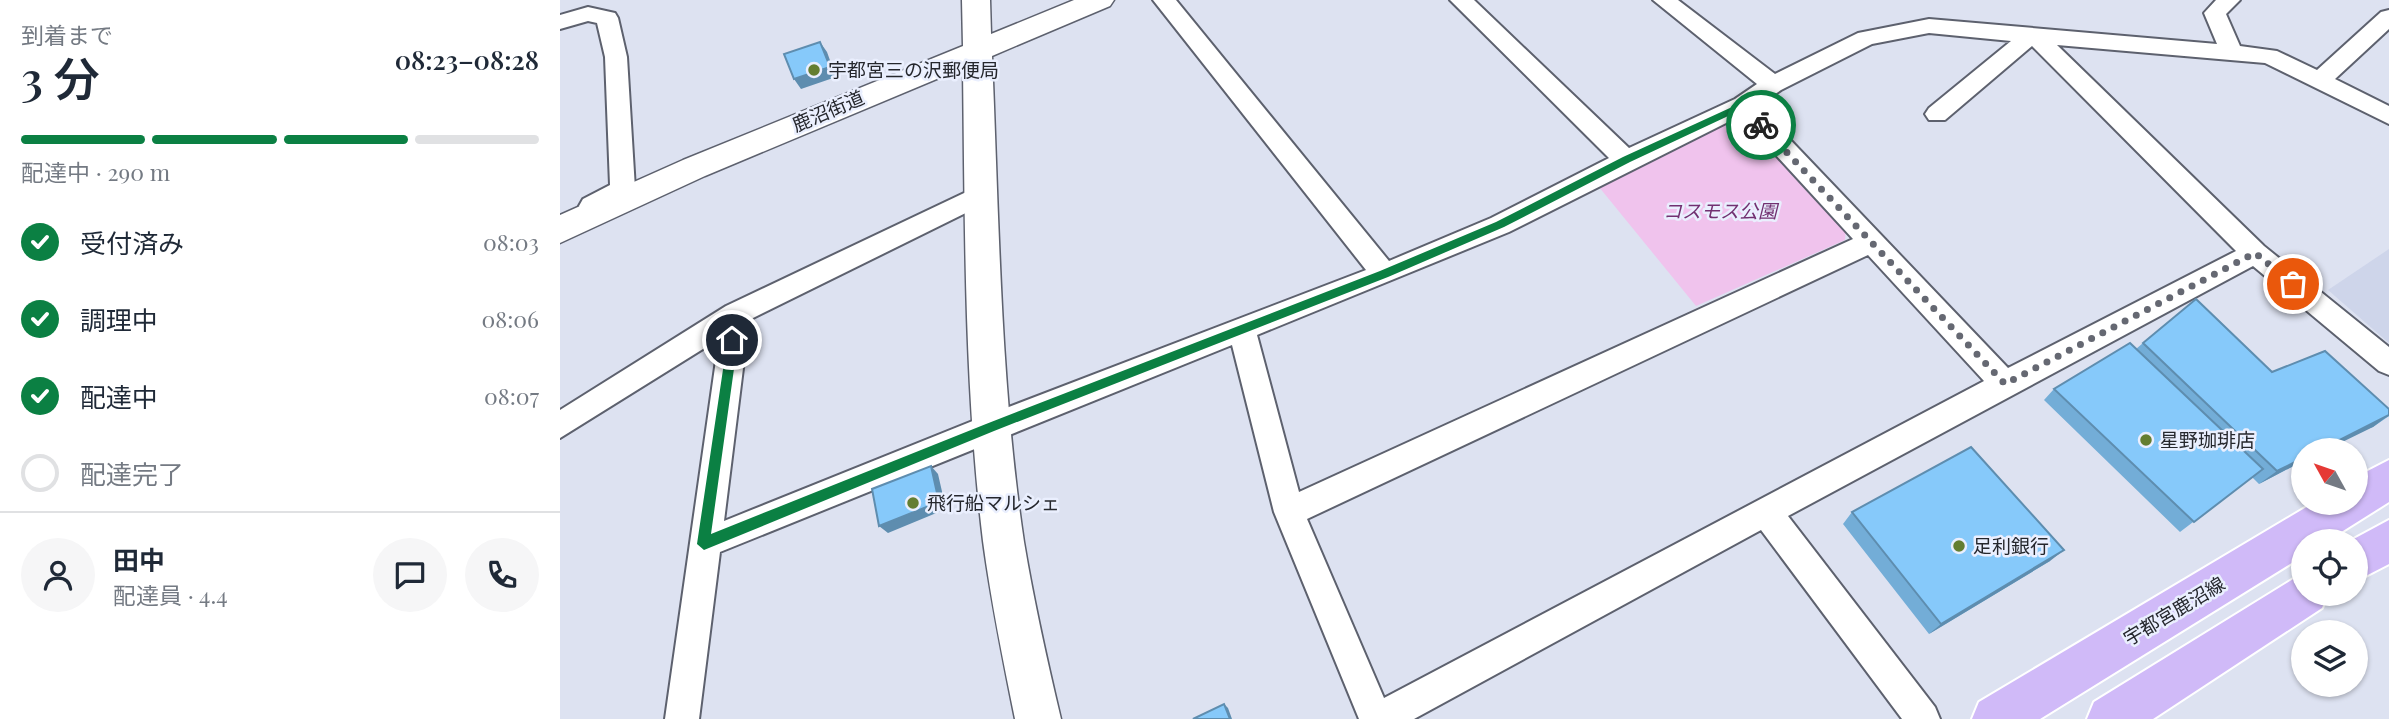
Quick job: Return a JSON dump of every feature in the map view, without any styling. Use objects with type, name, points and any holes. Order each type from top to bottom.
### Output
[{"type":"main road","name":"宇都宮鹿沼線","points":[[1996,719],[2371,495]]},
{"type":"main road","points":[[2368,553],[2389,540]]},
{"type":"main road","points":[[2111,719],[2291,603]]},
{"type":"street","points":[[976,0],[990,427],[1001,540],[1024,666],[1038,719]]},
{"type":"street","name":"鹿沼街道","points":[[560,230],[978,49],[1100,0]]},
{"type":"street","points":[[1164,0],[1384,274]]},
{"type":"street","points":[[1461,0],[1626,160]]},
{"type":"street","points":[[1664,0],[1773,84]]},
{"type":"street","points":[[2229,0],[2215,13],[2232,54]]},
{"type":"street","points":[[560,22],[588,14],[607,19],[616,57],[623,189],[592,205],[597,212]]},
{"type":"street","points":[[2319,81],[2389,17]]},
{"type":"street","points":[[704,544],[990,427],[1384,274],[1500,225],[1626,160],[1743,105],[1773,84],[1866,38],[1929,26],[2269,56],[2389,116]]},
{"type":"street","points":[[1937,114],[2033,34]]},
{"type":"street","points":[[2033,34],[2255,253],[2389,363]]},
{"type":"street","points":[[1743,105],[2005,384]]},
{"type":"street","points":[[560,425],[736,314],[981,194]]},
{"type":"street","points":[[1289,512],[1870,242]]},
{"type":"street","points":[[1242,329],[1289,512],[1378,719],[2255,253]]},
{"type":"street","points":[[681,719],[736,314]]},
{"type":"street","points":[[1766,512],[1923,719]]},
{"type":"shaded area","points":[[2389,249],[2389,343],[2328,290]]},
{"type":"green space","name":"コスモス公園","points":[[1727,122],[1746,123],[1846,226],[1845,240],[1696,306],[1599,187]]},
{"type":"building","points":[[820,42],[830,67],[794,79],[784,54]]},
{"type":"building","points":[[2196,299],[2272,372],[2325,351],[2389,409],[2389,415],[2344,438],[2291,438],[2291,464],[2277,471],[2143,343]]},
{"type":"building","name":"星野珈琲店","points":[[2130,343],[2263,469],[2194,522],[2054,389]]},
{"type":"building","points":[[1971,447],[2064,550],[1941,624],[1852,512]]},
{"type":"building","name":"飛行船マルシェ","points":[[931,466],[939,502],[879,526],[872,489]]},
{"type":"building","points":[[1224,704],[1230,719],[1193,719]]},
{"type":"way so far","points":[[1761,125],[2005,384],[2255,253],[2293,284]]},
{"type":"place","name":"宇都宮三の沢郵便局","points":[[814,70]]},
{"type":"place","name":"星野珈琲店","points":[[2146,440]]},
{"type":"place","name":"飛行船マルシェ","points":[[913,503]]},
{"type":"place","name":"足利銀行","points":[[1959,546]]},
{"type":"route","points":[[732,340],[704,544],[990,427],[1384,274],[1500,225],[1626,160],[1743,105],[1761,125]]}]
